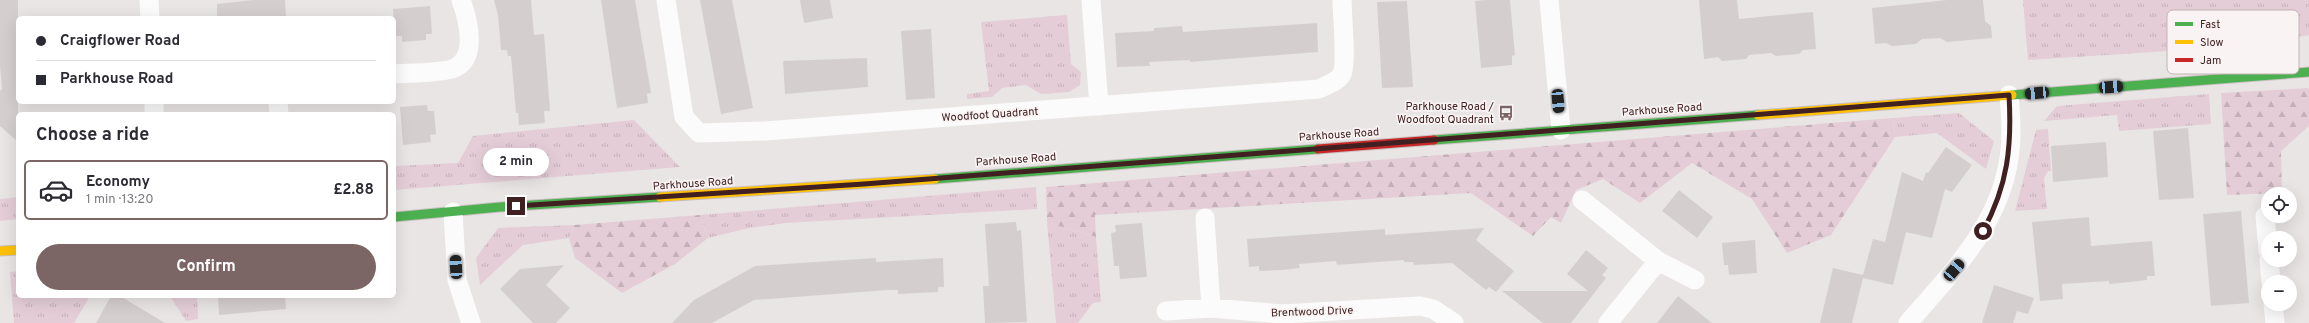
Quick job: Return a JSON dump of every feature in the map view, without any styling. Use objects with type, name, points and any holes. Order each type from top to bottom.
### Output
[{"type":"main road","name":"Parkhouse Road","points":[[2299,73],[2309,72]]},
{"type":"main road","name":"Parkhouse Road","points":[[396,217],[500,207],[856,185],[2283,74]]},
{"type":"main road","points":[[0,252],[16,250]]},
{"type":"street","points":[[149,0],[150,16]]},
{"type":"street","points":[[396,74],[452,69],[462,63],[470,49],[466,13],[461,0]]},
{"type":"street","name":"Woodfoot Quadrant","points":[[666,0],[684,116],[699,133],[765,132],[1319,88],[1332,83],[1342,74],[1344,63],[1342,0]]},
{"type":"street","points":[[1091,0],[1099,106]]},
{"type":"street","points":[[1549,0],[1561,130]]},
{"type":"street","points":[[1908,323],[1963,260],[1995,209],[2007,168],[2011,132],[2009,95]]},
{"type":"street","points":[[1582,200],[1658,261],[1695,280]]},
{"type":"street","points":[[453,212],[457,280],[470,323]]},
{"type":"street","points":[[1205,218],[1210,308]]},
{"type":"street","points":[[1608,323],[1658,261]]},
{"type":"street","name":"Brentwood Drive","points":[[1166,311],[1210,308],[1282,314],[1420,306],[1432,309],[1454,323]]},
{"type":"street","points":[[2274,311],[2275,323]]},
{"type":"green space","points":[[2023,0],[2309,0],[2309,35],[2299,36],[2299,10],[2167,10],[2167,51],[2028,60]]},
{"type":"green space","points":[[1067,15],[1071,64],[1081,72],[1080,85],[1069,92],[1041,94],[1026,85],[1002,88],[992,97],[967,99],[967,94],[989,91],[981,22]]},
{"type":"green space","points":[[2309,88],[2309,126],[2281,151],[2282,187],[2261,187],[2261,194],[2227,195],[2221,93]]},
{"type":"green space","points":[[2209,94],[2211,124],[2119,131],[2117,115],[2044,121],[2057,106]]},
{"type":"green space","points":[[1959,113],[1994,141],[1986,169],[1937,133],[1895,137],[1893,118]]},
{"type":"green space","points":[[1893,118],[1895,137],[1831,235],[1787,253],[1752,199],[1692,163],[1640,203],[1603,179],[1576,190],[1561,223],[1551,217],[1533,236],[1471,193],[1095,215],[1096,237],[1047,222],[1046,187]]},
{"type":"green space","points":[[634,120],[680,167],[396,190],[396,166],[458,163],[473,136]]},
{"type":"green space","points":[[2048,129],[2051,171],[2048,171],[2044,178],[2047,209],[2015,211],[2036,130]]},
{"type":"green space","points":[[1036,187],[1037,209],[786,223],[749,228],[708,238],[700,215]]},
{"type":"green space","points":[[16,197],[16,219],[0,221],[0,199]]},
{"type":"green space","points":[[700,215],[708,238],[675,264],[622,293],[575,258],[569,238],[574,225]]},
{"type":"green space","points":[[1047,222],[1096,237],[1101,302],[1093,303],[1078,323],[1056,323]]},
{"type":"green space","points":[[574,225],[569,238],[523,245],[480,285],[476,258],[498,228]]},
{"type":"green space","points":[[16,271],[16,298],[89,298],[74,323],[14,323],[10,272]]},
{"type":"green space","points":[[171,298],[197,298],[198,319],[186,321]]},
{"type":"building","points":[[0,0],[18,0],[18,16],[16,16],[16,104],[18,104],[18,112],[16,112],[16,140],[0,126],[0,91],[2,89],[0,66]]},
{"type":"building","points":[[253,0],[285,0],[286,16],[217,16],[217,4]]},
{"type":"building","points":[[494,0],[531,0],[534,35],[544,34],[550,111],[544,111],[545,123],[519,125],[518,113],[516,113],[511,56],[508,56],[507,50],[501,50],[498,15]]},
{"type":"building","points":[[601,0],[635,0],[651,93],[647,94],[648,103],[617,108]]},
{"type":"building","points":[[700,0],[732,0],[753,108],[721,114]]},
{"type":"building","points":[[800,0],[830,0],[833,18],[804,23]]},
{"type":"building","points":[[1510,0],[1515,55],[1512,56],[1512,65],[1481,68],[1475,1]]},
{"type":"building","points":[[1699,0],[1737,0],[1739,19],[1813,12],[1816,49],[1803,50],[1799,54],[1776,56],[1771,53],[1749,55],[1746,59],[1722,61],[1718,57],[1704,59]]},
{"type":"building","points":[[1947,0],[1983,0],[1985,21],[1991,26],[1992,38],[1947,42],[1940,38],[1922,39],[1916,44],[1892,46],[1886,43],[1875,44],[1872,8]]},
{"type":"building","points":[[1407,1],[1413,87],[1382,88],[1377,2]]},
{"type":"building","points":[[430,6],[432,34],[426,34],[426,40],[402,42],[402,36],[396,36],[396,16],[394,16],[393,9]]},
{"type":"building","points":[[1317,23],[1318,52],[1190,62],[1190,60],[1149,62],[1150,66],[1117,67],[1115,33],[1154,31],[1154,28],[1182,26],[1183,32]]},
{"type":"building","points":[[931,29],[935,98],[906,100],[901,31]]},
{"type":"building","points":[[867,58],[868,87],[785,94],[783,61]]},
{"type":"building","points":[[427,105],[428,111],[434,111],[436,134],[430,135],[431,142],[403,145],[400,107]]},
{"type":"building","points":[[2188,128],[2194,198],[2159,200],[2153,131]]},
{"type":"building","points":[[2106,142],[2108,177],[2053,182],[2051,146]]},
{"type":"building","points":[[1946,147],[1972,165],[1952,192],[1945,189],[1932,238],[1906,232],[1893,285],[1863,278],[1852,323],[1820,323],[1833,268],[1863,275],[1873,239],[1885,242],[1902,172],[1923,181],[1926,172],[1928,173]]},
{"type":"building","points":[[1679,190],[1713,217],[1697,238],[1662,211]]},
{"type":"building","points":[[2241,211],[2249,303],[2211,306],[2203,214]]},
{"type":"building","points":[[2089,217],[2091,246],[2152,241],[2155,276],[2147,276],[2147,280],[2109,284],[2109,281],[2062,284],[2063,299],[2040,301],[2032,222]]},
{"type":"building","points":[[1016,222],[1017,231],[1021,230],[1027,322],[985,323],[983,286],[989,286],[985,224]]},
{"type":"building","points":[[1142,223],[1147,277],[1120,279],[1119,266],[1114,266],[1111,233],[1116,232],[1115,225]]},
{"type":"building","points":[[1484,228],[1476,240],[1514,271],[1496,292],[1489,287],[1486,290],[1452,263],[1414,265],[1413,262],[1404,262],[1404,260],[1337,265],[1336,261],[1299,264],[1300,268],[1283,270],[1259,271],[1259,266],[1249,267],[1247,239],[1385,229],[1385,235]]},
{"type":"building","points":[[1755,240],[1757,273],[1729,275],[1728,265],[1724,265],[1722,243]]},
{"type":"building","points":[[1586,250],[1608,268],[1602,275],[1606,278],[1571,323],[1543,323],[1502,291],[1588,291],[1567,274]]},
{"type":"building","points":[[876,258],[876,262],[943,258],[944,287],[938,287],[938,292],[898,294],[898,290],[888,290],[754,300],[712,323],[672,323],[694,300],[755,266]]},
{"type":"building","points":[[564,265],[546,285],[570,308],[556,323],[533,323],[500,289],[520,269]]},
{"type":"building","points":[[1994,285],[2034,298],[2028,314],[2017,311],[2013,323],[1982,323]]},
{"type":"building","points":[[1678,296],[1712,323],[1657,323]]},
{"type":"building","points":[[110,298],[123,298],[165,323],[96,323]]},
{"type":"building","points":[[218,298],[285,298],[286,309],[219,315]]},
{"type":"traffic: fast","points":[[2299,73],[2309,72]]},
{"type":"traffic: fast","points":[[2012,95],[2283,74]]},
{"type":"traffic: fast","points":[[1434,140],[1758,115]]},
{"type":"traffic: fast","points":[[935,179],[1318,149]]},
{"type":"traffic: fast","points":[[396,217],[500,207],[660,197]]},
{"type":"traffic: slow","points":[[1758,115],[2012,95]]},
{"type":"traffic: slow","points":[[660,197],[935,179]]},
{"type":"traffic: slow","points":[[0,251],[16,250]]},
{"type":"traffic: jam","points":[[1318,149],[1434,140]]},
{"type":"place","name":"Parkhouse Road / Woodfoot Quadrant","points":[[1506,113]]},
{"type":"route","points":[[516,206],[682,197],[864,184],[2009,95],[2011,132],[2006,176],[1995,209],[1983,231]]}]
